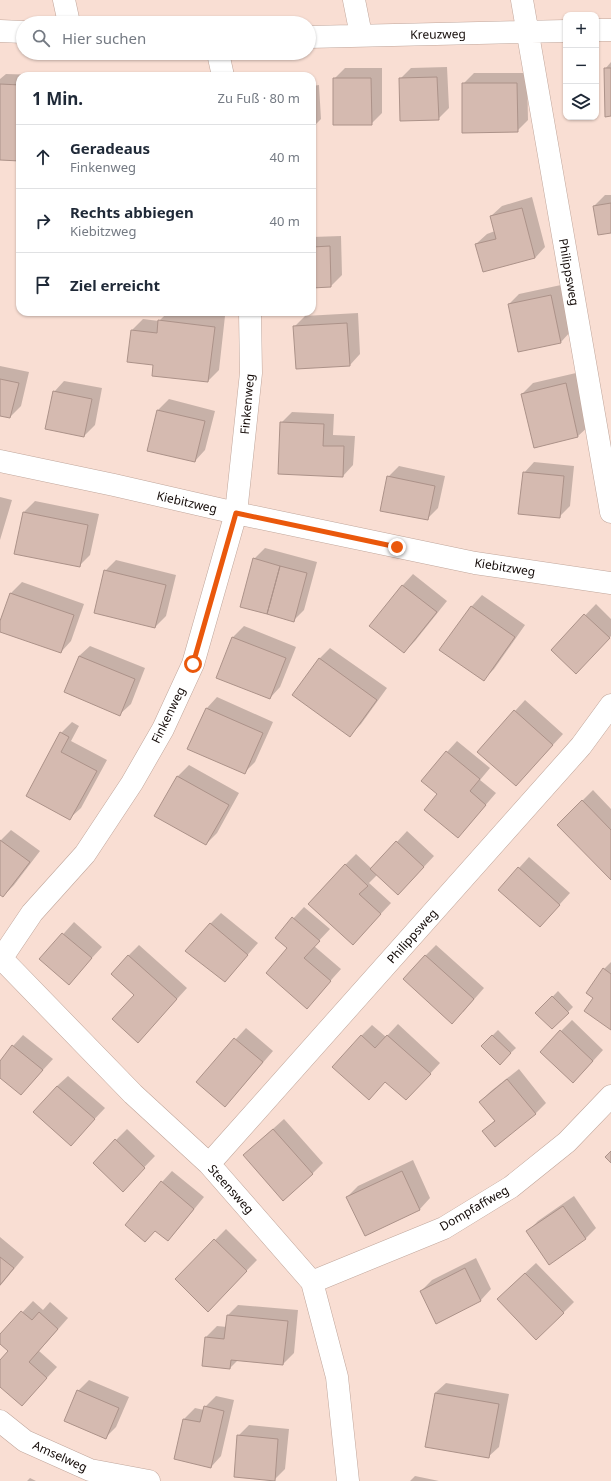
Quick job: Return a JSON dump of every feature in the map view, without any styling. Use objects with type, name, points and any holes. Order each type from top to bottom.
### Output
[{"type":"street","points":[[64,0],[67,16]]},
{"type":"street","points":[[354,0],[361,35]]},
{"type":"street","name":"Philippsweg","points":[[522,0],[611,512]]},
{"type":"street","points":[[599,30],[611,30]]},
{"type":"street","points":[[0,31],[16,32]]},
{"type":"street","name":"Kreuzweg","points":[[316,37],[563,31]]},
{"type":"street","points":[[220,60],[222,72]]},
{"type":"street","name":"Finkenweg","points":[[1,958],[32,913],[85,854],[132,783],[163,728],[193,664],[236,513],[251,373],[250,316]]},
{"type":"street","name":"Kiebitzweg","points":[[0,461],[474,563],[611,583]]},
{"type":"street","name":"Philippsweg","points":[[209,1164],[581,746],[611,705]]},
{"type":"street","name":"Steensweg","points":[[1,958],[133,1094],[209,1164],[312,1282],[337,1377],[348,1481]]},
{"type":"street","name":"Dompfaffweg","points":[[312,1282],[444,1228],[511,1187],[567,1142],[611,1096]]},
{"type":"street","name":"Amselweg","points":[[0,1421],[25,1441],[90,1470],[149,1481]]},
{"type":"building","points":[[604,68],[611,68],[611,116],[605,117]]},
{"type":"building","points":[[437,77],[439,120],[400,121],[399,78]]},
{"type":"building","points":[[333,78],[371,78],[372,125],[333,125]]},
{"type":"building","points":[[462,83],[517,83],[518,132],[462,133]]},
{"type":"building","points":[[0,84],[16,85],[16,161],[0,160]]},
{"type":"building","points":[[611,203],[611,233],[598,235],[593,206]]},
{"type":"building","points":[[522,208],[535,258],[483,272],[475,244],[496,239],[490,216]]},
{"type":"building","points":[[330,246],[331,287],[316,288],[316,247]]},
{"type":"building","points":[[551,295],[561,343],[518,352],[508,304]]},
{"type":"building","points":[[158,320],[215,327],[208,382],[152,376],[153,365],[127,362],[131,330],[157,333]]},
{"type":"building","points":[[347,323],[350,366],[296,369],[293,326]]},
{"type":"building","points":[[0,379],[19,383],[10,418],[0,416]]},
{"type":"building","points":[[566,383],[578,437],[534,448],[521,394]]},
{"type":"building","points":[[53,391],[92,399],[84,437],[45,429]]},
{"type":"building","points":[[157,410],[205,421],[195,462],[147,451]]},
{"type":"building","points":[[280,422],[324,424],[323,446],[344,446],[343,477],[278,474]]},
{"type":"building","points":[[523,472],[564,476],[560,518],[518,514]]},
{"type":"building","points":[[387,476],[435,486],[428,520],[380,511]]},
{"type":"building","points":[[23,512],[88,525],[80,567],[14,554]]},
{"type":"building","points":[[253,558],[280,566],[267,614],[240,607]]},
{"type":"building","points":[[280,566],[307,573],[294,622],[267,614]]},
{"type":"building","points":[[104,570],[166,585],[155,628],[94,613]]},
{"type":"building","points":[[402,585],[437,612],[404,653],[369,626]]},
{"type":"building","points":[[10,593],[74,615],[61,653],[0,632],[0,621]]},
{"type":"building","points":[[471,606],[515,637],[484,681],[439,650]]},
{"type":"building","points":[[584,614],[610,638],[576,674],[551,650]]},
{"type":"building","points":[[232,637],[286,658],[270,699],[216,678]]},
{"type":"building","points":[[79,656],[135,679],[120,716],[64,692]]},
{"type":"building","points":[[319,658],[377,700],[350,737],[292,695]]},
{"type":"building","points":[[206,708],[263,733],[245,774],[187,749]]},
{"type":"building","points":[[514,710],[553,745],[516,786],[477,752]]},
{"type":"building","points":[[60,732],[69,737],[61,752],[97,771],[70,820],[26,796]]},
{"type":"building","points":[[446,751],[480,779],[470,791],[486,805],[458,838],[424,810],[437,794],[421,781]]},
{"type":"building","points":[[177,776],[229,805],[206,845],[154,816]]},
{"type":"building","points":[[582,800],[611,830],[611,880],[557,825]]},
{"type":"building","points":[[0,840],[30,862],[3,897],[0,895]]},
{"type":"building","points":[[396,841],[424,867],[398,895],[370,869]]},
{"type":"building","points":[[345,864],[368,886],[359,894],[381,914],[353,945],[308,904]]},
{"type":"building","points":[[518,867],[560,905],[540,927],[498,890]]},
{"type":"building","points":[[292,917],[320,941],[304,958],[331,981],[307,1009],[266,973],[287,948],[275,938]]},
{"type":"building","points":[[210,923],[248,955],[225,982],[185,951]]},
{"type":"building","points":[[62,933],[92,958],[69,985],[39,959]]},
{"type":"building","points":[[128,955],[177,999],[138,1043],[112,1019],[134,995],[111,974]]},
{"type":"building","points":[[425,955],[474,999],[452,1024],[403,979]]},
{"type":"building","points":[[603,968],[611,974],[611,1030],[584,1011],[593,998],[586,993]]},
{"type":"building","points":[[552,996],[569,1013],[552,1029],[535,1013]]},
{"type":"building","points":[[560,1030],[593,1061],[573,1083],[540,1052]]},
{"type":"building","points":[[361,1035],[375,1048],[387,1035],[431,1074],[406,1100],[385,1082],[369,1100],[332,1067]]},
{"type":"building","points":[[492,1035],[511,1053],[500,1065],[481,1046]]},
{"type":"building","points":[[234,1038],[263,1062],[225,1107],[196,1082]]},
{"type":"building","points":[[12,1045],[43,1070],[21,1095],[0,1078],[0,1061]]},
{"type":"building","points":[[507,1079],[536,1114],[495,1147],[482,1131],[495,1121],[479,1102]]},
{"type":"building","points":[[57,1086],[95,1119],[71,1146],[33,1112]]},
{"type":"building","points":[[273,1129],[313,1174],[283,1201],[243,1155]]},
{"type":"building","points":[[115,1139],[145,1168],[123,1192],[93,1163]]},
{"type":"building","points":[[611,1151],[611,1163],[605,1157]]},
{"type":"building","points":[[402,1171],[420,1210],[365,1236],[346,1197]]},
{"type":"building","points":[[161,1181],[194,1209],[168,1241],[155,1231],[145,1242],[125,1225]]},
{"type":"building","points":[[563,1206],[586,1239],[549,1265],[526,1231]]},
{"type":"building","points":[[214,1239],[247,1271],[208,1312],[175,1279]]},
{"type":"building","points":[[0,1257],[14,1268],[0,1285]]},
{"type":"building","points":[[465,1268],[481,1301],[436,1324],[420,1291]]},
{"type":"building","points":[[525,1273],[564,1313],[536,1340],[497,1299]]},
{"type":"building","points":[[21,1311],[32,1320],[39,1312],[58,1329],[29,1362],[47,1378],[22,1406],[0,1387],[0,1360],[8,1351],[0,1344],[0,1334]]},
{"type":"building","points":[[227,1315],[288,1321],[283,1365],[231,1360],[230,1369],[202,1366],[205,1337],[224,1339]]},
{"type":"building","points":[[77,1390],[119,1408],[106,1439],[64,1421]]},
{"type":"building","points":[[435,1393],[499,1404],[489,1458],[425,1447]]},
{"type":"building","points":[[204,1406],[224,1411],[211,1468],[174,1459],[183,1419],[200,1422]]},
{"type":"building","points":[[237,1435],[278,1439],[275,1481],[234,1477]]},
{"type":"route","points":[[193,664],[236,513],[397,547]]}]
